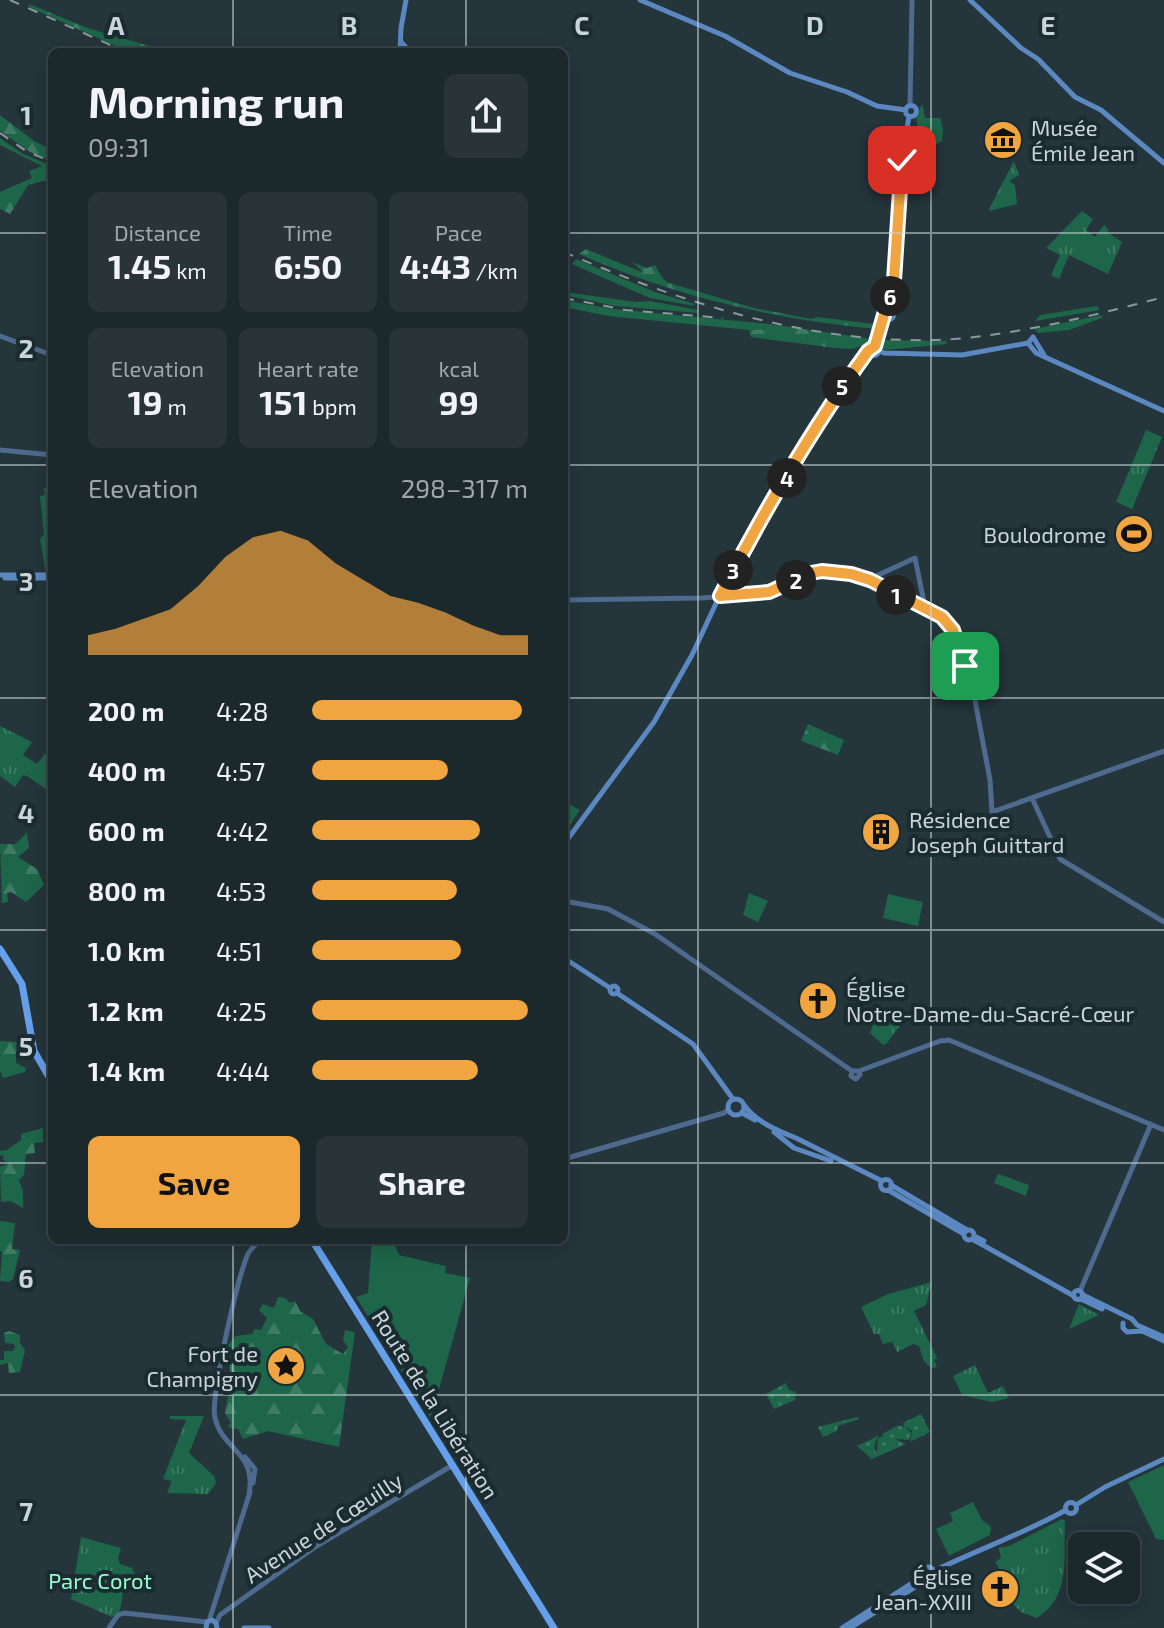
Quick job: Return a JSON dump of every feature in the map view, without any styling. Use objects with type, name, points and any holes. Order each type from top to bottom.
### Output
[{"type":"main road","points":[[401,48],[406,0]]},
{"type":"main road","points":[[640,0],[725,36],[790,73],[877,106],[908,110],[900,173],[894,280],[888,315],[881,327],[876,351]]},
{"type":"main road","points":[[971,1],[1076,97],[1101,110],[1164,163]]},
{"type":"main road","points":[[401,42],[406,48]]},
{"type":"main road","points":[[568,839],[654,722],[734,566],[826,411],[862,359],[876,351],[962,355],[1028,343],[1033,337],[1035,348],[1048,358],[1164,411]]},
{"type":"main road","points":[[0,577],[48,577]]},
{"type":"main road","points":[[0,952],[18,983],[30,1050],[48,1079]]},
{"type":"main road","points":[[568,961],[610,988],[616,986],[617,993],[693,1044],[733,1099],[740,1100],[750,1112],[797,1149],[816,1152],[881,1184],[883,1189],[890,1188],[966,1232],[972,1231],[973,1237],[1079,1293],[1119,1318],[1134,1320],[1136,1328]]},
{"type":"main road","points":[[733,1099],[728,1104],[728,1110],[734,1116],[742,1113]]},
{"type":"main road","points":[[742,1113],[744,1105]]},
{"type":"main road","points":[[742,1113],[786,1138]]},
{"type":"main road","name":"Route de la Libération","points":[[315,1244],[556,1628]]},
{"type":"main road","points":[[1126,1321],[1125,1331],[1136,1328],[1164,1339]]},
{"type":"main road","points":[[925,1578],[926,1568],[934,1571],[985,1546],[1008,1539],[1066,1510],[1068,1502],[1076,1505],[1105,1487],[1164,1459]]},
{"type":"main road","points":[[842,1628],[925,1578],[933,1577],[934,1571]]},
{"type":"main road","points":[[850,1628],[925,1578]]},
{"type":"main road","points":[[244,1628],[269,1628]]},
{"type":"street","points":[[908,110],[912,0]]},
{"type":"street","points":[[0,336],[48,354]]},
{"type":"street","points":[[0,450],[48,455]]},
{"type":"street","points":[[874,579],[915,558],[924,602]]},
{"type":"street","points":[[568,600],[769,592],[811,573],[827,570],[874,579],[951,625],[968,676],[990,780],[992,812],[1164,751]]},
{"type":"street","points":[[1032,798],[1060,859],[1164,922]]},
{"type":"street","points":[[568,902],[608,909],[655,934],[855,1071],[949,1040],[1164,1130]]},
{"type":"street","points":[[568,1158],[728,1110]]},
{"type":"street","points":[[1079,1293],[1151,1124]]},
{"type":"street","points":[[109,1628],[118,1615],[124,1613],[212,1625],[216,1600],[255,1469],[216,1423],[214,1406],[229,1323],[251,1246]]},
{"type":"street","name":"Avenue de Cœuilly","points":[[212,1625],[220,1615],[315,1547],[454,1465]]},
{"type":"green space","points":[[29,4],[90,29],[157,48],[120,48],[29,7]]},
{"type":"green space","points":[[921,106],[925,118],[940,118],[943,129],[942,141],[929,148],[922,142],[927,141],[927,136],[920,138],[916,118]]},
{"type":"green space","points":[[0,115],[48,148],[48,159],[30,152],[0,131]]},
{"type":"green space","points":[[0,138],[23,154],[48,164],[48,180],[28,185],[10,214],[0,209],[0,192],[32,178],[29,171],[42,166],[0,145]]},
{"type":"green space","points":[[1014,161],[1019,175],[1009,181],[1015,185],[1017,204],[990,211],[989,209]]},
{"type":"green space","points":[[1082,211],[1093,219],[1086,230],[1095,237],[1104,225],[1109,230],[1107,232],[1122,242],[1108,274],[1069,255],[1059,279],[1051,275],[1060,255],[1046,248]]},
{"type":"green space","points":[[586,249],[644,273],[632,262],[647,268],[655,265],[669,283],[754,308],[811,319],[817,317],[874,324],[877,329],[799,319],[725,304],[653,283],[579,254]]},
{"type":"green space","points":[[576,259],[655,292],[695,304],[650,298],[572,264]]},
{"type":"green space","points":[[568,293],[650,301],[698,310],[698,313],[615,306],[568,296]]},
{"type":"green space","points":[[568,301],[613,309],[769,324],[763,329],[749,330],[608,316],[568,308]]},
{"type":"green space","points":[[1097,306],[1100,310],[1035,321],[1040,315]]},
{"type":"green space","points":[[1102,315],[1102,318],[1069,330],[1038,333],[1034,329]]},
{"type":"green space","points":[[769,324],[872,339],[869,344],[851,349],[751,337],[749,330],[763,329]]},
{"type":"green space","points":[[878,340],[946,341],[947,344],[885,350],[879,346]]},
{"type":"green space","points":[[1146,430],[1162,437],[1132,509],[1116,502]]},
{"type":"green space","points":[[44,488],[48,488],[48,573],[40,539],[44,534],[40,496],[45,495]]},
{"type":"green space","points":[[808,724],[844,740],[838,755],[801,741]]},
{"type":"green space","points":[[0,726],[32,742],[23,755],[37,764],[48,750],[48,790],[27,776],[23,775],[15,787],[0,776]]},
{"type":"green space","points":[[568,803],[580,810],[568,827]]},
{"type":"green space","points":[[27,833],[29,848],[18,857],[37,869],[44,885],[26,902],[11,892],[7,893],[8,902],[2,903],[0,844],[15,844]]},
{"type":"green space","points":[[749,893],[768,901],[758,922],[743,915]]},
{"type":"green space","points":[[888,894],[923,902],[918,926],[883,918]]},
{"type":"green space","points":[[880,1006],[902,1010],[901,1014],[906,1017],[883,1045],[870,1033]]},
{"type":"green space","points":[[0,1041],[17,1042],[16,1063],[26,1068],[25,1072],[3,1078],[0,1071]]},
{"type":"green space","points":[[43,1128],[43,1142],[34,1143],[35,1153],[26,1154],[24,1175],[19,1180],[23,1208],[11,1201],[1,1202],[0,1167],[9,1163],[3,1160],[0,1151],[21,1140],[21,1134]]},
{"type":"green space","points":[[998,1174],[1029,1185],[1026,1196],[994,1183]]},
{"type":"green space","points":[[0,1221],[15,1223],[12,1249],[20,1250],[13,1279],[9,1282],[0,1281]]},
{"type":"green space","points":[[372,1244],[395,1244],[399,1255],[446,1266],[445,1273],[470,1278],[431,1418],[356,1297],[368,1293]]},
{"type":"green space","points":[[932,1282],[926,1305],[914,1311],[937,1358],[934,1360],[937,1366],[932,1369],[924,1361],[919,1346],[913,1344],[897,1352],[892,1342],[883,1344],[879,1334],[874,1334],[861,1307],[888,1294]]},
{"type":"green space","points":[[278,1297],[290,1303],[295,1301],[300,1311],[313,1319],[326,1344],[343,1354],[348,1347],[343,1340],[345,1330],[355,1332],[339,1447],[268,1431],[243,1439],[238,1429],[228,1425],[231,1423],[225,1413],[231,1380],[228,1345],[236,1336],[261,1330],[267,1318],[259,1310],[263,1304],[274,1308]]},
{"type":"green space","points":[[1079,1304],[1099,1315],[1069,1329]]},
{"type":"green space","points":[[9,1331],[20,1335],[20,1343],[25,1350],[20,1372],[9,1373],[8,1363],[0,1365],[0,1360],[4,1360],[4,1351],[13,1351],[15,1347],[14,1344],[5,1343],[4,1333]]},
{"type":"green space","points":[[975,1365],[988,1393],[1003,1386],[1009,1398],[992,1402],[962,1395],[953,1376]]},
{"type":"green space","points":[[786,1383],[789,1390],[796,1392],[795,1400],[774,1409],[766,1394]]},
{"type":"green space","points":[[921,1414],[930,1432],[910,1442],[912,1431],[905,1426],[911,1433],[909,1440],[895,1439],[906,1444],[872,1459],[857,1446],[878,1436],[874,1446],[877,1455],[878,1438],[882,1434],[899,1425],[904,1427],[903,1423]]},
{"type":"green space","points":[[170,1416],[204,1416],[189,1453],[214,1476],[216,1483],[208,1494],[167,1493],[172,1481],[163,1479],[186,1420],[170,1419]]},
{"type":"green space","points":[[859,1419],[838,1426],[837,1431],[823,1437],[818,1427]]},
{"type":"green space","points":[[1164,1465],[1164,1540],[1156,1539],[1128,1482]]},
{"type":"green space","points":[[973,1502],[982,1520],[991,1527],[990,1535],[949,1556],[936,1529],[953,1521],[950,1513]]},
{"type":"green space","points":[[1062,1519],[1065,1521],[1061,1587],[1056,1599],[1037,1618],[1021,1612],[1014,1605],[1013,1587],[995,1562],[1001,1558],[999,1548]]},
{"type":"green space","name":"Parc Corot","points":[[81,1537],[121,1548],[120,1564],[132,1568],[135,1574],[123,1593],[120,1611],[112,1617],[71,1599]]},
{"type":"railway","points":[[10,0],[117,48]]},
{"type":"railway","points":[[0,133],[26,151],[48,160]]},
{"type":"railway","points":[[568,254],[705,305],[804,329],[855,337],[905,340],[981,336],[1060,322],[1164,297]]},
{"type":"railway","points":[[568,299],[626,310],[723,318]]},
{"type":"place","name":"Musée Émile Jean","points":[[1003,140]]},
{"type":"place","name":"Boulodrome","points":[[1134,534]]},
{"type":"place","name":"Résidence Joseph Guittard","points":[[881,832]]},
{"type":"place","name":"Église Notre-Dame-du-Sacré-Cœur","points":[[818,1001]]},
{"type":"place","name":"Fort de Champigny","points":[[286,1366]]},
{"type":"place","name":"Église Jean-XXIII","points":[[1000,1589]]},
{"type":"route","points":[[902,160],[894,280],[875,346],[871,347],[826,411],[743,549],[720,596],[765,593],[811,573],[827,570],[851,574],[870,580],[942,617],[951,625],[965,666]]}]
